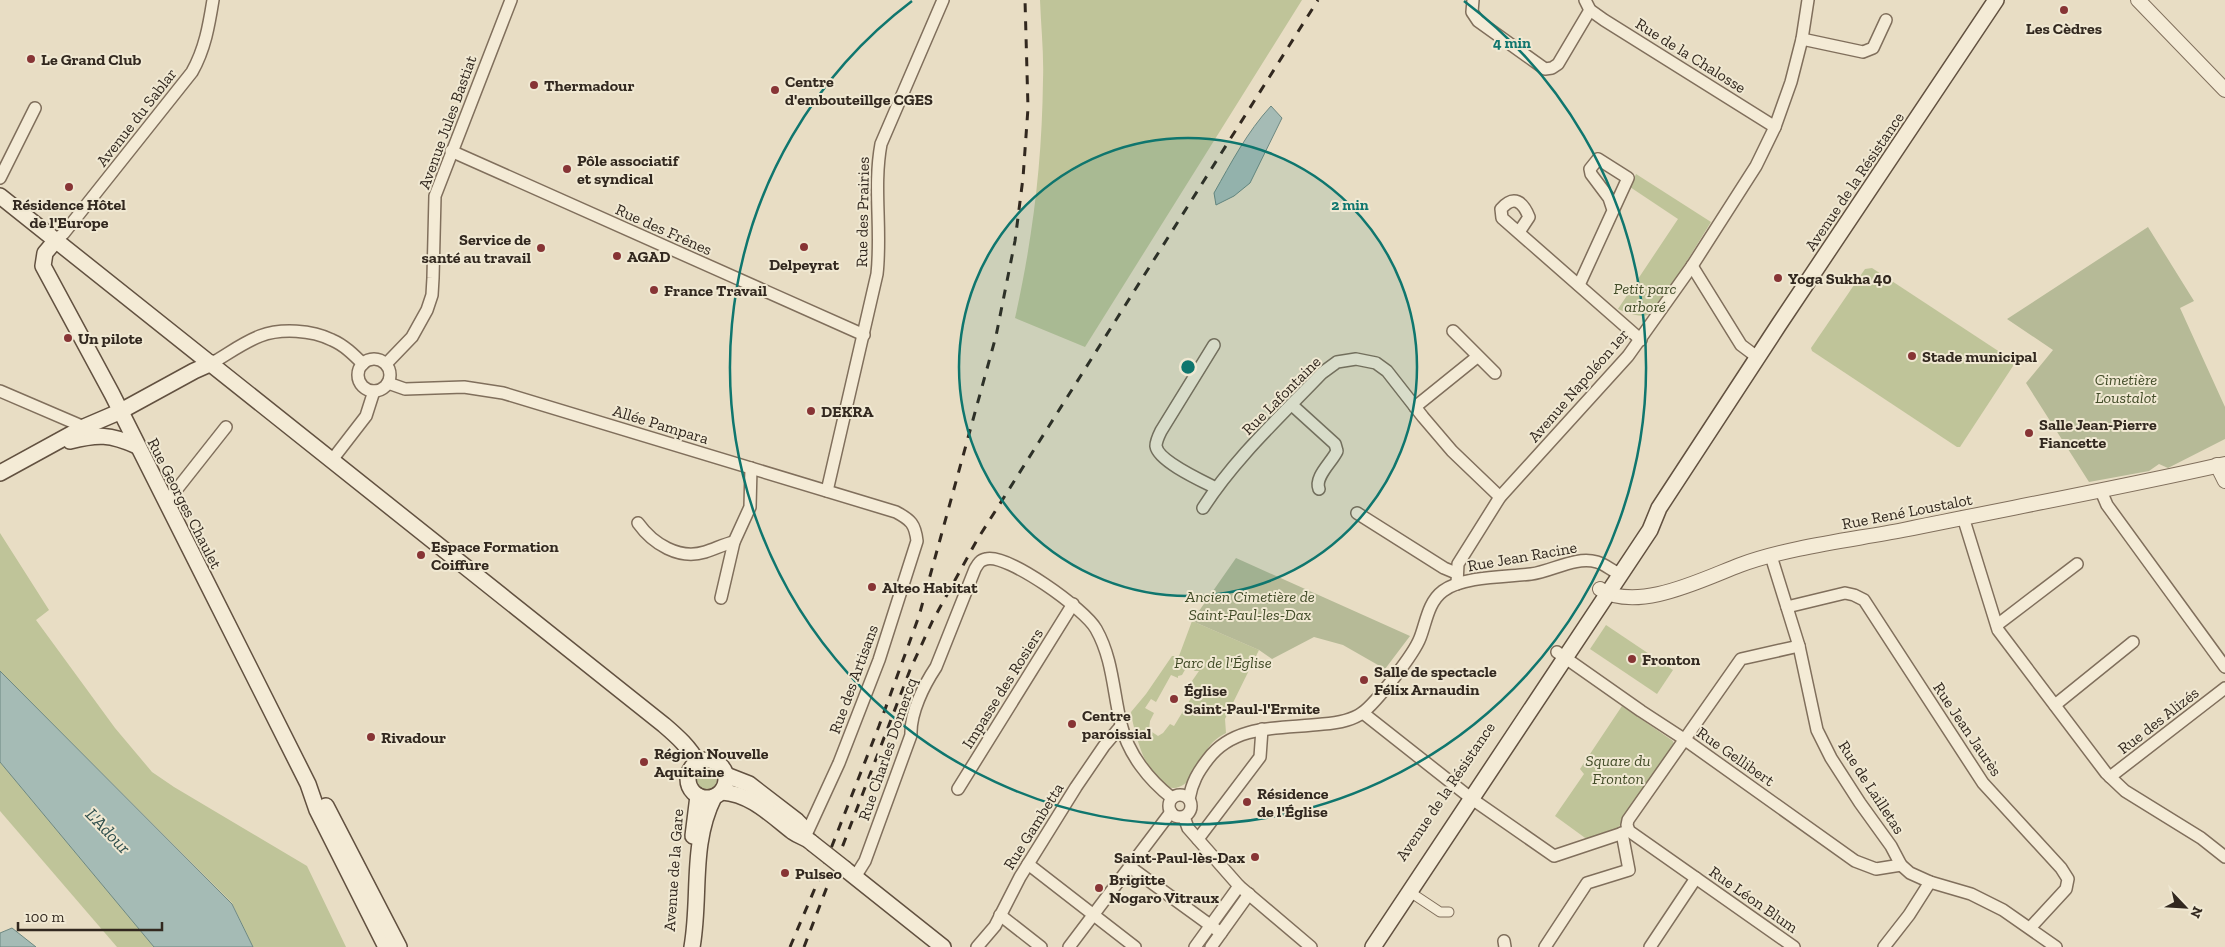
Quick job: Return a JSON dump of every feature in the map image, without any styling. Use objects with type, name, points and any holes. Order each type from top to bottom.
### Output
[{"type":"main road","name":"Avenue de la Résistance","points":[[1364,947],[1468,796],[1604,591],[1642,525],[1659,508],[1996,0]]},
{"type":"main road","points":[[0,196],[212,363],[681,739],[692,751],[698,763]]},
{"type":"main road","name":"Rue Georges Chaulet","points":[[56,240],[44,253],[43,266],[137,446],[308,784],[317,810],[386,947]]},
{"type":"main road","points":[[0,473],[84,427],[119,412],[212,363]]},
{"type":"main road","points":[[54,444],[94,435],[113,436],[137,446]]},
{"type":"main road","points":[[718,794],[726,781],[726,775],[720,765],[709,760],[698,763],[690,772],[688,778],[691,789],[698,796],[706,798],[718,794],[745,797],[799,837],[805,837],[943,947]]},
{"type":"main road","points":[[726,775],[750,784],[797,820],[803,827],[805,837]]},
{"type":"main road","name":"Rue Georges Chaulet","points":[[308,784],[326,806],[399,947]]},
{"type":"main road","name":"Avenue de la Gare","points":[[692,947],[700,840],[704,820],[718,794]]},
{"type":"main road","name":"Avenue de la Gare","points":[[685,947],[688,930],[695,808],[698,796]]},
{"type":"main road","name":"Avenue de la Résistance","points":[[1372,947],[1410,892],[1468,796]]},
{"type":"street","name":"Avenue du Sablar","points":[[56,240],[69,228],[192,72],[200,58],[205,43],[213,0]]},
{"type":"street","name":"Avenue Jules Bastiat","points":[[386,364],[412,337],[427,310],[432,295],[435,196],[511,0]]},
{"type":"street","name":"Rue des Prairies","points":[[827,492],[864,335],[880,251],[876,199],[877,163],[880,144],[943,0]]},
{"type":"street","name":"Rue de la Chalosse","points":[[1473,0],[1472,12],[1478,21],[1545,69],[1552,68],[1558,64],[1588,5],[1775,126]]},
{"type":"street","name":"Avenue Napoléon 1er","points":[[1363,712],[1389,683],[1420,640],[1425,619],[1434,602],[1456,578],[1458,564],[1500,497],[1641,340],[1692,266],[1756,166],[1775,126],[1791,82],[1802,39],[1808,0]]},
{"type":"street","points":[[2138,0],[2225,90]]},
{"type":"street","points":[[1802,39],[1863,52],[1873,48],[1886,20]]},
{"type":"street","points":[[0,178],[35,108]]},
{"type":"street","name":"Rue des Frênes","points":[[451,151],[864,335]]},
{"type":"street","points":[[1579,284],[1613,210]]},
{"type":"street","points":[[1519,232],[1641,340]]},
{"type":"street","points":[[1692,266],[1741,345],[1757,358]]},
{"type":"street","points":[[1452,331],[1495,373]]},
{"type":"street","points":[[212,363],[244,343],[262,335],[277,332],[319,335],[334,340],[363,364]]},
{"type":"street","points":[[1214,346],[1160,431],[1156,445],[1159,453],[1167,461],[1216,488]]},
{"type":"street","points":[[1415,407],[1477,357]]},
{"type":"street","points":[[372,359],[386,364],[390,374],[388,383],[374,391],[364,387],[359,378],[360,368],[363,364],[372,359]]},
{"type":"street","name":"Rue Lafontaine","points":[[1203,508],[1216,488],[1242,457],[1322,373],[1337,362],[1356,359],[1376,363],[1387,371],[1452,451],[1500,497]]},
{"type":"street","name":"Allée Pampara","points":[[388,383],[405,390],[464,387],[503,393],[896,512],[910,521],[915,528]]},
{"type":"street","points":[[0,391],[84,427]]},
{"type":"street","points":[[332,460],[366,416],[374,391]]},
{"type":"street","points":[[1292,404],[1336,444],[1337,451],[1319,478],[1317,485],[1319,489]]},
{"type":"street","points":[[166,503],[226,427]]},
{"type":"street","points":[[2221,464],[2225,481]]},
{"type":"street","name":"Rue René Loustalot","points":[[1604,591],[1630,597],[1670,591],[1753,560],[2100,491],[2221,464]]},
{"type":"street","points":[[720,598],[734,542],[750,507],[751,468]]},
{"type":"street","points":[[2100,491],[2107,505],[2225,667]]},
{"type":"street","points":[[1357,513],[1444,568],[1456,578]]},
{"type":"street","points":[[1963,518],[1997,625],[2110,777],[2125,791],[2201,838],[2225,857]]},
{"type":"street","points":[[638,523],[657,543],[672,551],[691,554],[698,553],[734,542]]},
{"type":"street","name":"Rue des Artisans","points":[[805,837],[839,762],[878,660],[917,541],[915,528]]},
{"type":"street","name":"Rue de Lailletas","points":[[1771,556],[1798,646],[1817,730],[1831,758],[1891,846],[1901,865],[1910,873],[1930,882],[1971,894],[2003,910],[2056,947]]},
{"type":"street","name":"Rue Charles Domercq","points":[[850,873],[868,852],[911,735],[911,724],[975,569],[980,562],[986,558],[993,558],[1032,576],[1073,604]]},
{"type":"street","name":"Rue Jean Racine","points":[[1456,578],[1538,573],[1575,562],[1598,562],[1616,572]]},
{"type":"street","points":[[1997,625],[2077,564]]},
{"type":"street","name":"Rue Jean Jaurès","points":[[1787,607],[1845,593],[1864,600],[1983,783],[2061,868],[2068,879],[2066,890],[2030,928]]},
{"type":"street","points":[[1073,604],[1091,622],[1106,651],[1115,685],[1121,726],[1128,745],[1146,774],[1172,798]]},
{"type":"street","name":"Impasse des Rosiers","points":[[958,789],[1073,604]]},
{"type":"street","points":[[2055,705],[2133,642]]},
{"type":"street","points":[[1545,947],[1587,883],[1629,870],[1626,832],[1628,820],[1741,659],[1798,646]]},
{"type":"street","name":"Rue Gellibert","points":[[1561,655],[1684,739],[1855,861],[1876,869],[1901,865]]},
{"type":"street","name":"Rue des Alizés","points":[[2110,777],[2225,688]]},
{"type":"street","points":[[1172,798],[1169,806],[1171,812],[1176,816],[1184,816],[1191,808],[1189,799],[1193,781],[1214,750],[1238,735],[1262,729],[1340,723],[1363,712],[1468,796],[1554,856],[1626,832]]},
{"type":"street","name":"Rue Gambetta","points":[[977,947],[995,926],[1028,864],[1082,779],[1104,746],[1121,726]]},
{"type":"street","points":[[1198,839],[1254,767],[1262,749],[1262,729]]},
{"type":"street","points":[[1172,798],[1182,795],[1189,799]]},
{"type":"street","points":[[1069,947],[1171,812]]},
{"type":"street","points":[[1184,816],[1188,828],[1239,886],[1311,947]]},
{"type":"street","name":"Rue Léon Blum","points":[[1626,832],[1696,878],[1794,947]]},
{"type":"street","points":[[1028,864],[1095,914],[1135,947]]},
{"type":"street","points":[[1130,867],[1221,933]]},
{"type":"street","points":[[1650,947],[1696,878]]},
{"type":"street","points":[[1884,947],[1909,915],[1930,882]]},
{"type":"street","points":[[1194,947],[1239,886]]},
{"type":"street","points":[[1410,892],[1440,912],[1449,912]]},
{"type":"street","points":[[1211,947],[1249,894]]},
{"type":"street","points":[[1000,916],[1041,947]]},
{"type":"green space","points":[[1040,0],[1302,0],[1085,347],[1015,318],[1032,229],[1041,141],[1043,50]]},
{"type":"green space","name":"Petit parc arboré","points":[[1636,174],[1711,222],[1656,311],[1642,316],[1618,309],[1678,219],[1630,187]]},
{"type":"green space","name":"Cimetière Loustalot","points":[[2148,227],[2194,301],[2180,308],[2225,407],[2225,439],[2168,468],[2159,464],[2149,471],[2089,482],[2026,383],[2053,350],[2007,319]]},
{"type":"green space","name":"Stade municipal","points":[[1872,268],[2012,360],[2013,366],[1960,447],[1957,447],[1812,351],[1811,348],[1865,269]]},
{"type":"green space","points":[[0,533],[49,610],[36,620],[115,728],[152,772],[307,866],[346,947],[253,947],[232,903],[0,671]]},
{"type":"green space","name":"Ancien Cimetière de Saint-Paul-les-Dax","points":[[1236,558],[1410,636],[1385,669],[1343,645],[1314,637],[1272,659],[1259,650],[1192,621]]},
{"type":"green space","name":"Parc de l'Église","points":[[1192,621],[1259,650],[1225,719],[1226,733],[1216,739],[1209,747],[1190,779],[1175,788],[1164,786],[1155,777],[1148,765],[1136,736],[1131,712],[1172,656],[1179,656]],"holes":[[[1186,664],[1195,671],[1199,671],[1192,681],[1192,685],[1189,686],[1196,690],[1174,726],[1170,724],[1158,736],[1149,730],[1150,721],[1154,713],[1145,708],[1151,699],[1156,702],[1171,675],[1178,678],[1178,676],[1182,675]]]},
{"type":"green space","name":"Fronton","points":[[1606,625],[1673,670],[1657,694],[1590,649]]},
{"type":"green space","name":"Square du Fronton","points":[[1622,706],[1673,741],[1674,745],[1616,831],[1588,840],[1555,816],[1584,774],[1580,769]]},
{"type":"green space","points":[[0,762],[154,947],[117,947],[0,811]]},
{"type":"green space","points":[[707,769],[714,772],[717,779],[714,786],[707,789],[700,786],[697,779],[700,772]]},
{"type":"water","points":[[1271,106],[1282,118],[1250,183],[1234,196],[1216,205],[1214,193],[1247,137]]},
{"type":"water","name":"L'Adour","points":[[0,671],[232,904],[253,947],[154,947],[0,762]]},
{"type":"water","points":[[12,928],[36,947],[0,947],[0,933]]},
{"type":"railway","points":[[790,947],[879,726],[919,616],[996,336],[1015,241],[1023,178],[1028,108],[1025,0]]},
{"type":"railway","points":[[804,947],[910,670],[932,622],[977,540],[1318,0]]},
{"type":"place","name":"Les Cèdres","points":[[2064,10]]},
{"type":"place","name":"Le Grand Club","points":[[31,59]]},
{"type":"place","name":"Thermadour","points":[[534,85]]},
{"type":"place","name":"Centre d'embouteillge CGES","points":[[775,90]]},
{"type":"place","name":"Pôle associatif et syndical","points":[[567,169]]},
{"type":"place","name":"Résidence Hôtel de l'Europe","points":[[69,187]]},
{"type":"place","name":"Delpeyrat","points":[[804,247]]},
{"type":"place","name":"Service de santé au travail","points":[[541,248]]},
{"type":"place","name":"AGAD","points":[[617,256]]},
{"type":"place","name":"Yoga Sukha 40","points":[[1778,278]]},
{"type":"place","name":"France Travail","points":[[654,290]]},
{"type":"place","name":"Un pilote","points":[[68,338]]},
{"type":"place","name":"Stade municipal","points":[[1912,356]]},
{"type":"place","name":"DEKRA","points":[[811,411]]},
{"type":"place","name":"Salle Jean-Pierre Fiancette","points":[[2029,433]]},
{"type":"place","name":"Espace Formation Coiffure","points":[[421,555]]},
{"type":"place","name":"Alteo Habitat","points":[[872,587]]},
{"type":"place","name":"Fronton","points":[[1632,659]]},
{"type":"place","name":"Salle de spectacle Félix Arnaudin","points":[[1364,680]]},
{"type":"place","name":"Église Saint-Paul-l'Ermite","points":[[1174,699]]},
{"type":"place","name":"Centre paroissial","points":[[1072,724]]},
{"type":"place","name":"Rivadour","points":[[371,737]]},
{"type":"place","name":"Région Nouvelle Aquitaine","points":[[644,762]]},
{"type":"place","name":"Résidence de l'Église","points":[[1247,802]]},
{"type":"place","name":"Saint-Paul-lès-Dax","points":[[1255,857]]},
{"type":"place","name":"Pulseo","points":[[785,873]]},
{"type":"place","name":"Brigitte Nogaro Vitraux","points":[[1099,888]]}]
